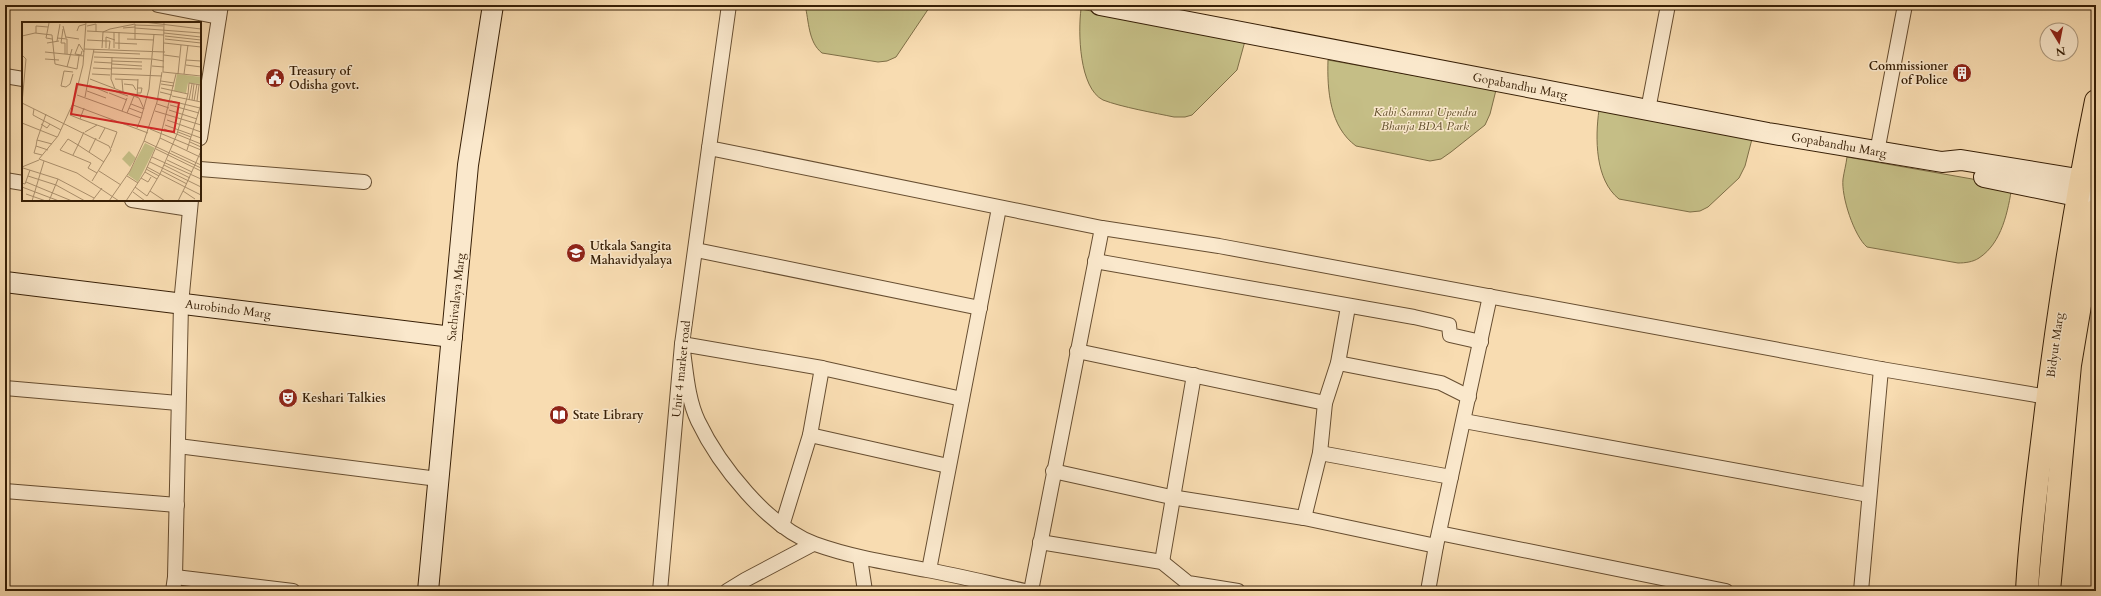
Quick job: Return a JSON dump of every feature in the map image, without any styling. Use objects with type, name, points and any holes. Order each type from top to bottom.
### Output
[{"type":"main road","name":"Bidyut Marg","points":[[2027,591],[2029,552],[2048,397],[2087,190],[2096,101]]},
{"type":"main road","name":"Bidyut Marg","points":[[2049,591],[2070,365],[2096,210]]},
{"type":"main road","points":[[2029,552],[2052,554]]},
{"type":"street","points":[[158,5],[220,11],[202,109],[201,124]]},
{"type":"street","name":"Sachivalaya Marg","points":[[428,591],[468,165],[493,5]]},
{"type":"street","name":"Sachivalaya Marg","points":[[441,591],[445,523],[478,164],[504,5]]},
{"type":"street","name":"Unit 4 market road","points":[[660,591],[682,344],[729,5]]},
{"type":"street","name":"Gopabandhu Marg","points":[[1100,5],[1768,133],[1942,162],[1956,172],[2087,190]]},
{"type":"street","points":[[1648,110],[1668,5]]},
{"type":"street","points":[[1878,152],[1905,5]]},
{"type":"street","points":[[5,76],[22,79]]},
{"type":"street","points":[[709,148],[1102,228],[1219,246],[1882,369],[2048,397]]},
{"type":"street","points":[[201,169],[364,182]]},
{"type":"street","points":[[5,180],[22,183]]},
{"type":"street","points":[[147,201],[191,204],[181,304],[175,577],[173,591]]},
{"type":"street","points":[[929,570],[999,208]]},
{"type":"street","points":[[1031,591],[1053,471],[1102,228]]},
{"type":"street","points":[[696,250],[980,308]]},
{"type":"street","points":[[1095,261],[1348,307],[1414,317],[1449,325],[1450,335],[1481,342]]},
{"type":"street","name":"Aurobindo Marg","points":[[5,282],[452,337]]},
{"type":"street","points":[[1428,591],[1437,540],[1490,296]]},
{"type":"street","points":[[1304,518],[1320,453],[1325,403],[1338,363],[1348,307]]},
{"type":"street","points":[[962,398],[822,368],[682,344],[688,388],[698,420],[733,477],[760,507],[782,526],[813,544],[860,558],[929,570],[1025,591]]},
{"type":"street","points":[[1077,351],[1325,403]]},
{"type":"street","points":[[1338,363],[1441,383],[1469,397]]},
{"type":"street","points":[[782,526],[810,436],[822,368]]},
{"type":"street","points":[[1861,591],[1882,369]]},
{"type":"street","points":[[1162,562],[1172,496],[1194,375]]},
{"type":"street","points":[[5,388],[178,403]]},
{"type":"street","points":[[1464,421],[1869,495]]},
{"type":"street","points":[[810,436],[948,466]]},
{"type":"street","points":[[178,446],[438,479]]},
{"type":"street","points":[[1320,453],[1451,477]]},
{"type":"street","points":[[1053,471],[1172,496],[1437,540],[1726,591]]},
{"type":"street","points":[[5,490],[176,505]]},
{"type":"street","points":[[1040,542],[1162,562],[1188,583],[1238,591]]},
{"type":"street","points":[[727,591],[813,544]]},
{"type":"street","points":[[860,558],[865,591]]},
{"type":"street","points":[[175,577],[293,591]]},
{"type":"green space","points":[[805,5],[931,5],[896,57],[887,61],[878,62],[822,53],[814,43]]},
{"type":"green space","points":[[1081,9],[1245,41],[1237,70],[1192,115],[1185,117],[1174,117],[1148,112],[1103,100],[1095,94],[1089,84],[1085,72],[1080,45]]},
{"type":"green space","name":"Kabi Samrat Upendra Bhanja BDA Park","points":[[1328,60],[1496,90],[1490,114],[1485,125],[1441,159],[1430,161],[1356,146],[1347,138],[1335,119],[1328,84]]},
{"type":"green space","points":[[1599,110],[1752,139],[1745,166],[1739,178],[1708,207],[1700,211],[1690,212],[1619,199],[1611,191],[1605,181],[1598,158],[1597,133]]},
{"type":"green space","points":[[1847,157],[2012,186],[2003,226],[1987,252],[1979,258],[1963,263],[1867,247],[1857,234],[1846,205],[1843,179]]},
{"type":"place","name":"Commissioner of Police","points":[[1962,73]]},
{"type":"place","name":"Treasury of Odisha govt.","points":[[275,78]]},
{"type":"place","name":"Utkala Sangita Mahavidyalaya","points":[[576,253]]},
{"type":"place","name":"Keshari Talkies","points":[[288,398]]},
{"type":"place","name":"State Library","points":[[559,415]]}]
